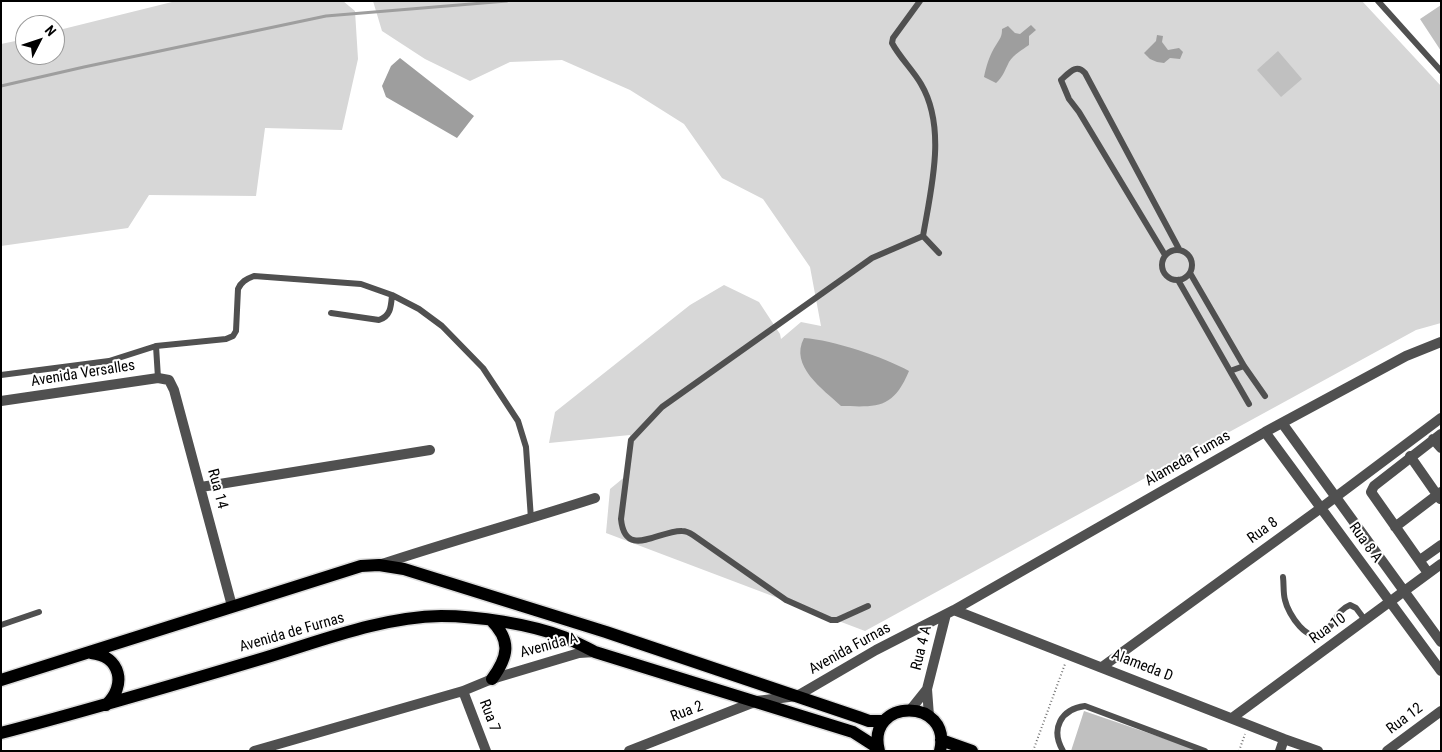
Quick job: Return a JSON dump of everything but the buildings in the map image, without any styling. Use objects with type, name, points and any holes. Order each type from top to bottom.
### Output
[{"type":"main road","points":[[1,680],[361,566],[379,565],[404,569]]},
{"type":"main road","name":"Avenida A","points":[[404,569],[606,632],[869,721],[884,721]]},
{"type":"main road","name":"Avenida de Furnas","points":[[1,733],[106,705],[369,627],[415,619],[441,616],[491,620],[520,625],[564,637],[595,652]]},
{"type":"main road","points":[[491,620],[501,633],[506,649],[506,655],[501,666],[492,679]]},
{"type":"main road","points":[[90,652],[106,657],[119,676],[119,684],[113,699],[106,705]]},
{"type":"main road","name":"Avenida A","points":[[595,652],[853,732],[879,749]]},
{"type":"main road","points":[[879,749],[878,734],[884,721],[892,714],[901,710],[911,709],[921,711],[935,722],[940,731],[940,745],[972,751]]},
{"type":"street","name":"Alameda Fumas","points":[[950,612],[1265,432],[1406,356],[1441,342]]},
{"type":"street","name":"Avenida Versalles","points":[[1,401],[158,378],[169,380]]},
{"type":"street","name":"Rua 14","points":[[169,380],[174,390],[232,606]]},
{"type":"street","name":"Rua 8","points":[[1102,667],[1441,418]]},
{"type":"street","name":"Rua 8 A","points":[[1282,423],[1441,642]]},
{"type":"street","name":"Rua 8 A","points":[[1265,432],[1441,671]]},
{"type":"street","points":[[1428,573],[1372,495],[1372,488],[1437,436],[1441,448]]},
{"type":"street","points":[[201,487],[430,450]]},
{"type":"street","points":[[1395,527],[1439,495],[1410,456]]},
{"type":"street","points":[[379,565],[431,547],[531,519],[595,498]]},
{"type":"street","points":[[1420,560],[1441,545]]},
{"type":"street","points":[[404,569],[431,547]]},
{"type":"street","name":"Rua 10","points":[[1232,718],[1441,564]]},
{"type":"street","name":"Alameda D","points":[[950,612],[1102,667],[1318,751]]},
{"type":"street","name":"Rua 4 A","points":[[929,716],[927,690],[950,612]]},
{"type":"street","name":"Avenida Furnas","points":[[756,701],[797,696],[876,650],[950,612]]},
{"type":"street","name":"Avenida A","points":[[254,751],[463,692],[492,679],[579,653],[595,652]]},
{"type":"street","name":"Rua 4 A","points":[[911,709],[927,690]]},
{"type":"street","name":"Rua 7","points":[[463,692],[486,751]]},
{"type":"street","name":"Rua 2","points":[[629,751],[756,701]]},
{"type":"street","name":"Rua 12","points":[[1387,751],[1441,711]]},
{"type":"street","points":[[1280,751],[1284,739]]},
{"type":"lane","points":[[920,1],[893,38],[892,43],[922,85],[934,116],[935,166],[923,236]]},
{"type":"lane","points":[[1378,1],[1441,70]]},
{"type":"lane","points":[[1166,255],[1079,112],[1069,99],[1061,80],[1071,70],[1081,69],[1085,73],[1179,249],[1191,258],[1193,263],[1190,273],[1183,279],[1178,280],[1169,277],[1163,269],[1163,260],[1169,252],[1179,249]]},
{"type":"lane","points":[[923,236],[939,253]]},
{"type":"lane","points":[[868,606],[837,620],[831,620],[786,600],[683,530],[641,541],[632,541],[626,537],[622,529],[621,520],[632,440],[662,407],[872,258],[923,236]]},
{"type":"lane","points":[[1190,273],[1244,366],[1265,396]]},
{"type":"lane","points":[[1,376],[109,360],[156,346],[226,339],[233,336],[236,331],[238,290],[244,281],[254,276],[361,284],[392,294],[419,309],[442,326],[483,368],[518,421],[526,447],[531,519]]},
{"type":"lane","points":[[1178,280],[1249,404]]},
{"type":"lane","points":[[331,313],[379,320],[389,314],[392,294]]},
{"type":"lane","points":[[156,346],[158,378]]},
{"type":"lane","points":[[1230,371],[1244,366]]},
{"type":"lane","points":[[1283,577],[1285,601],[1297,622],[1308,634],[1314,636],[1322,634],[1342,611],[1350,605],[1356,608],[1365,620]]},
{"type":"lane","points":[[1,625],[39,612]]},
{"type":"lane","points":[[1063,751],[1058,742],[1058,725],[1062,717],[1069,711],[1085,706],[1205,751]]},
{"type":"path","points":[[1033,751],[1065,663]]},
{"type":"path","points":[[1239,751],[1247,728]]},
{"type":"shaded area","points":[[176,1],[343,1],[355,11],[358,59],[342,130],[265,128],[256,196],[149,195],[128,228],[1,246],[1,44],[15,41],[15,65],[65,65],[65,29]]},
{"type":"shaded area","points":[[373,1],[1362,1],[1441,86],[1441,323],[1416,330],[865,631],[606,533],[610,489],[627,475],[630,435],[549,443],[555,412],[690,305],[724,285],[759,302],[780,334],[781,339],[801,322],[821,326],[810,267],[763,199],[722,178],[684,124],[630,90],[562,60],[510,62],[470,81],[425,59],[382,31]]},
{"type":"shaded area","points":[[1031,25],[1036,30],[1029,36],[1029,45],[1011,59],[998,81],[996,83],[984,77],[988,60],[1001,37],[1002,29],[1008,26],[1015,33],[1020,34]]},
{"type":"shaded area","points":[[1157,35],[1163,36],[1162,42],[1168,50],[1179,48],[1183,52],[1180,59],[1170,58],[1164,63],[1157,62],[1150,59],[1144,53],[1156,41]]},
{"type":"shaded area","points":[[400,58],[474,116],[457,138],[386,97],[382,86],[391,66]]},
{"type":"shaded area","points":[[804,338],[816,339],[858,350],[909,371],[897,393],[883,403],[865,406],[841,406],[817,384],[804,367],[801,358],[801,348]]},
{"type":"waterway","points":[[1,86],[326,16],[507,1]]}]
